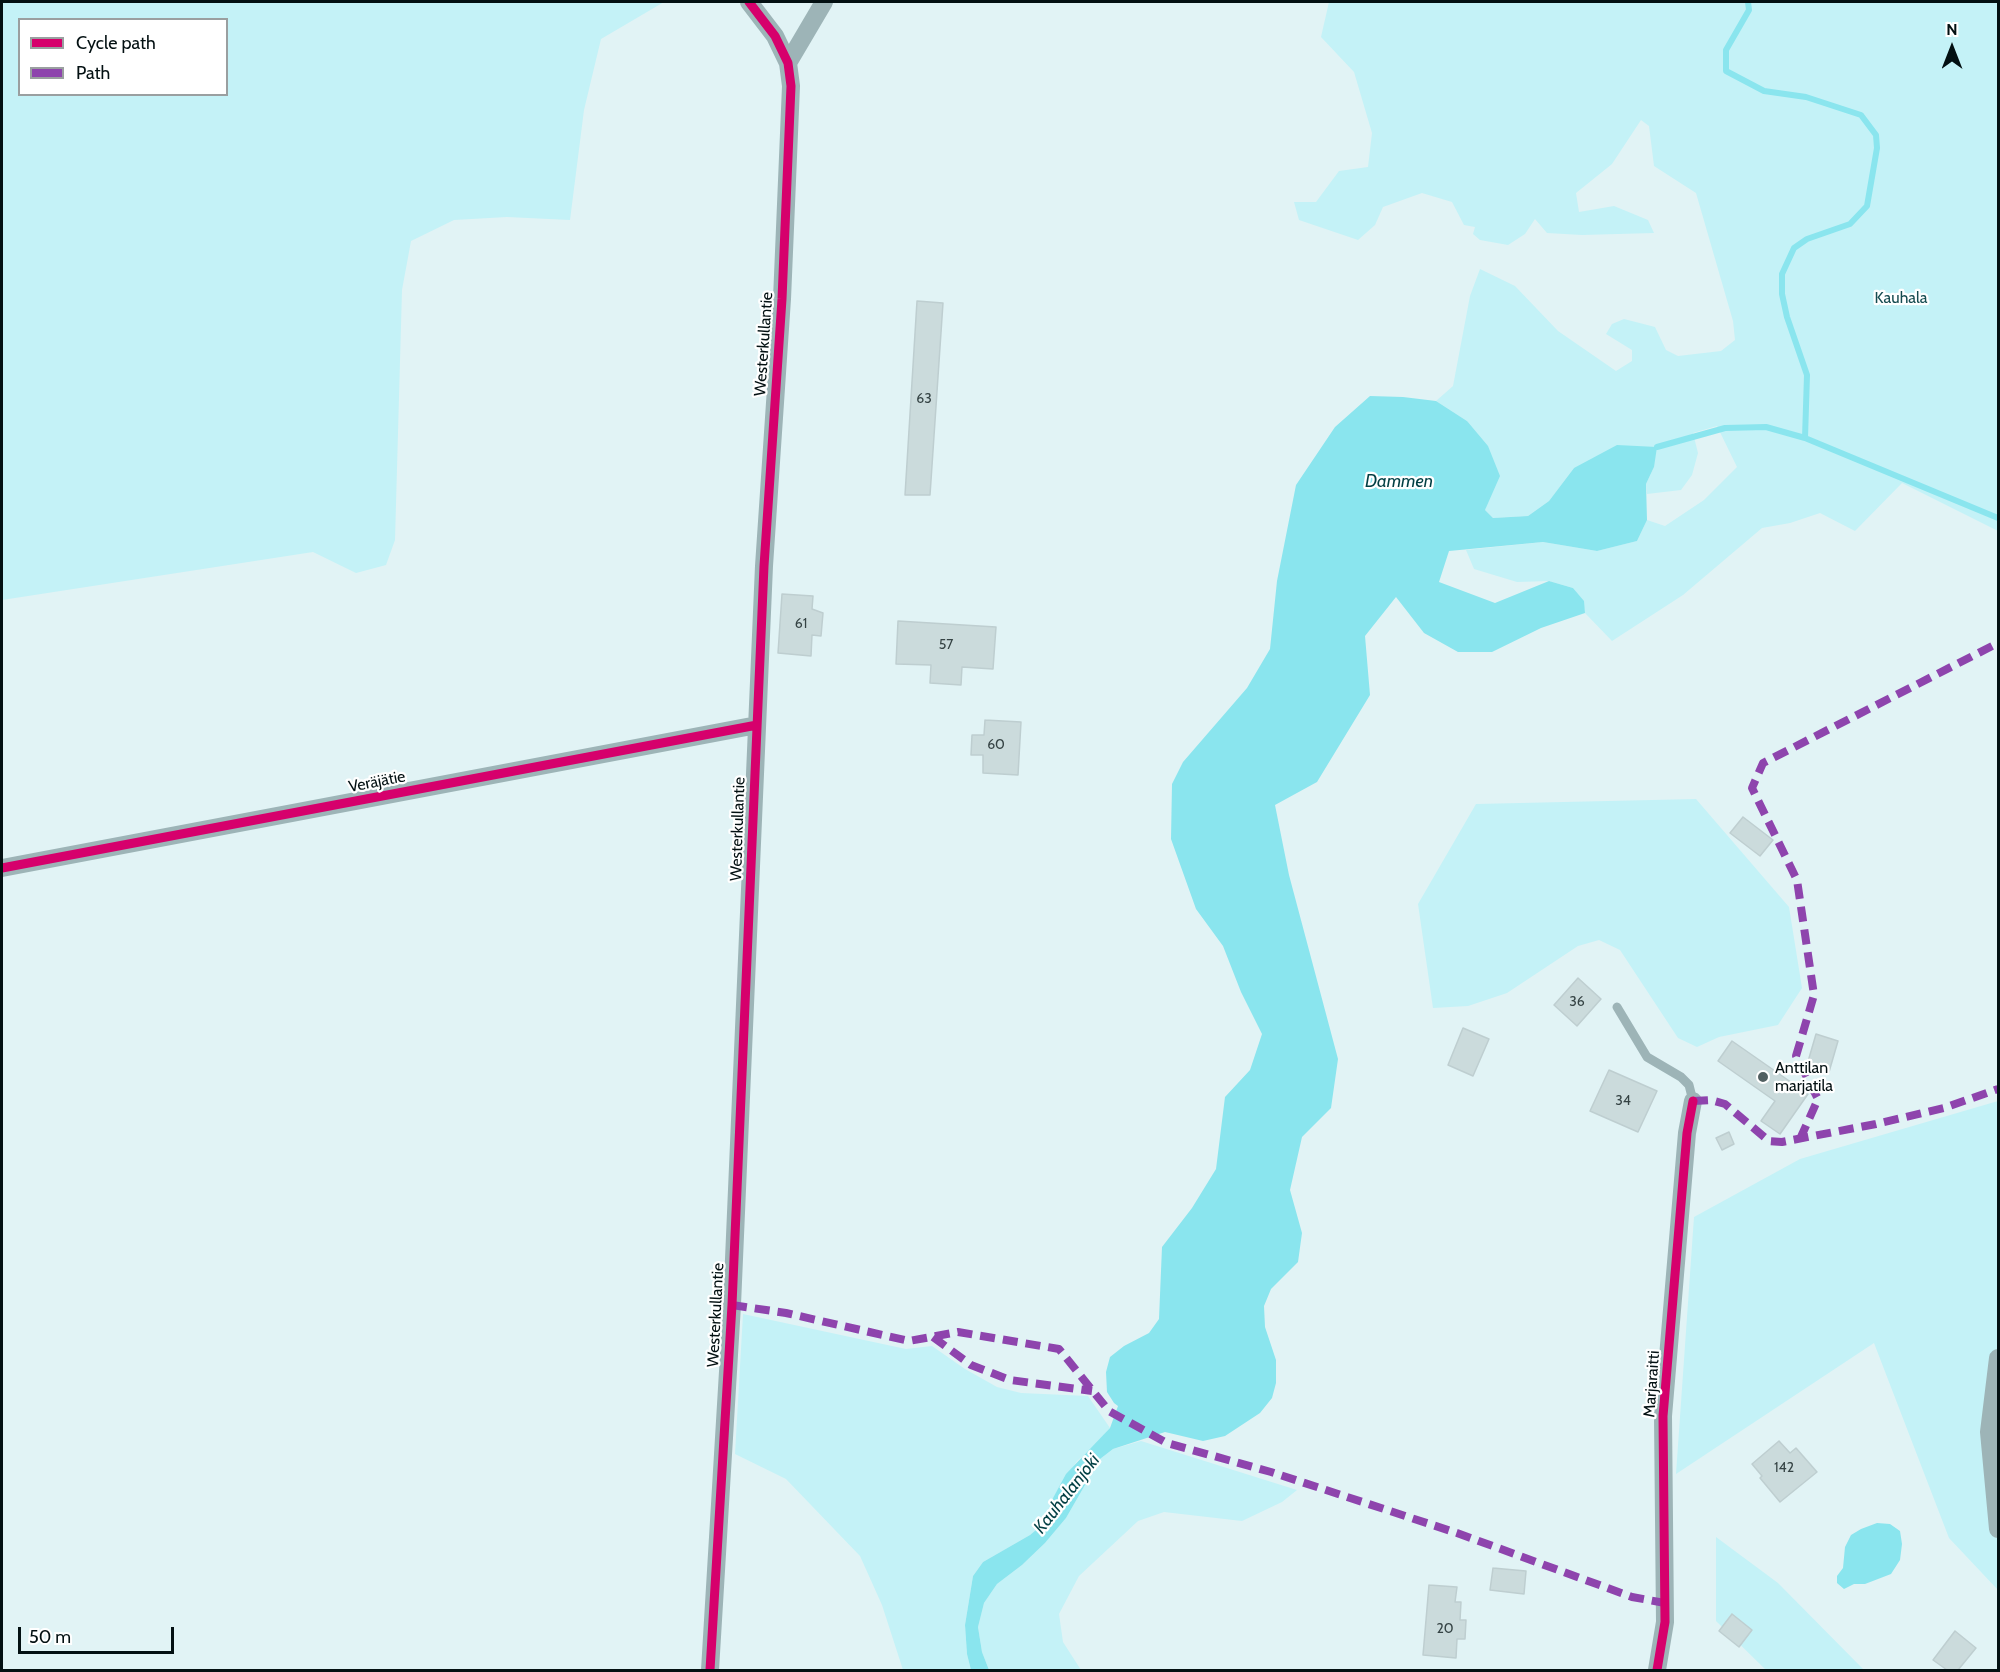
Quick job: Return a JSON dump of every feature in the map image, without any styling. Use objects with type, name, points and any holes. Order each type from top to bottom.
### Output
[{"type":"street","name":"Westerkullantie","points":[[710,1671],[732,1305],[764,566],[782,299],[791,86],[788,63],[775,36],[749,2]]},
{"type":"street","points":[[788,63],[824,2]]},
{"type":"street","name":"Veräjätie","points":[[2,868],[757,725]]},
{"type":"street","name":"Marjaraitti","points":[[1657,1671],[1665,1622],[1664,1416],[1687,1133],[1693,1101]]},
{"type":"street","points":[[1998,1358],[1989,1432],[1998,1529]]},
{"type":"lane","points":[[1617,1007],[1647,1057],[1681,1077],[1689,1085],[1693,1101]]},
{"type":"green space","points":[[2,2],[664,2],[601,39],[584,110],[570,220],[507,217],[454,220],[411,241],[402,290],[395,540],[386,565],[356,573],[313,552],[2,600]]},
{"type":"green space","name":"Kauhala","points":[[1329,2],[1998,2],[1998,531],[1902,483],[1855,531],[1820,513],[1790,523],[1762,528],[1683,595],[1612,641],[1585,613],[1583,601],[1573,588],[1549,581],[1517,582],[1474,569],[1466,550],[1543,542],[1597,551],[1637,541],[1647,520],[1665,526],[1704,500],[1737,467],[1717,426],[1693,433],[1698,453],[1692,475],[1681,490],[1647,494],[1646,484],[1654,467],[1574,468],[1549,501],[1528,516],[1493,518],[1485,510],[1487,503],[1467,421],[1436,401],[1453,386],[1470,296],[1480,269],[1515,286],[1558,331],[1616,371],[1632,361],[1632,350],[1606,334],[1612,324],[1624,319],[1655,327],[1666,350],[1678,356],[1721,351],[1735,340],[1733,321],[1696,193],[1654,166],[1649,126],[1641,120],[1612,164],[1576,193],[1579,212],[1614,206],[1648,220],[1654,233],[1582,235],[1547,233],[1535,219],[1525,234],[1508,245],[1480,240],[1473,234],[1475,227],[1464,225],[1452,202],[1422,193],[1383,207],[1375,225],[1358,240],[1299,220],[1294,202],[1316,202],[1339,171],[1368,167],[1372,133],[1354,72],[1321,37]]},
{"type":"green space","points":[[1696,799],[1789,907],[1802,988],[1778,1025],[1719,1037],[1697,1047],[1678,1038],[1620,950],[1599,940],[1578,946],[1507,993],[1468,1006],[1433,1008],[1418,904],[1476,804]]},
{"type":"green space","points":[[1998,1101],[1998,1590],[1949,1538],[1874,1343],[1676,1474],[1694,1217],[1800,1159]]},
{"type":"green space","points":[[743,1314],[906,1349],[932,1346],[965,1369],[997,1387],[1021,1393],[1088,1396],[1110,1428],[1077,1461],[1053,1498],[1043,1524],[1030,1535],[983,1562],[973,1576],[965,1625],[967,1654],[971,1670],[903,1670],[882,1605],[860,1556],[786,1479],[735,1454]]},
{"type":"green space","points":[[1141,1441],[1297,1490],[1282,1502],[1242,1521],[1164,1512],[1138,1521],[1079,1576],[1059,1614],[1063,1642],[1081,1670],[989,1670],[982,1652],[978,1627],[984,1603],[997,1584],[1045,1543],[1066,1518],[1100,1459],[1113,1449]]},
{"type":"green space","points":[[1716,1537],[1778,1583],[1864,1670],[1766,1670],[1716,1621]]},
{"type":"water","name":"Dammen","points":[[1370,396],[1436,401],[1467,421],[1488,446],[1500,476],[1485,510],[1493,518],[1528,516],[1549,501],[1574,468],[1617,445],[1657,447],[1654,467],[1646,484],[1647,520],[1637,541],[1597,551],[1543,542],[1449,551],[1439,582],[1495,603],[1549,581],[1573,588],[1584,601],[1585,613],[1541,628],[1492,652],[1458,652],[1424,633],[1396,597],[1365,636],[1370,695],[1317,782],[1275,805],[1289,875],[1338,1059],[1331,1108],[1302,1137],[1290,1190],[1302,1233],[1298,1262],[1271,1289],[1264,1306],[1265,1327],[1276,1360],[1276,1383],[1272,1398],[1260,1413],[1225,1436],[1203,1441],[1165,1432],[1113,1449],[1100,1459],[1066,1518],[1022,1565],[997,1584],[984,1603],[978,1627],[982,1652],[989,1670],[971,1670],[967,1654],[965,1625],[973,1576],[983,1562],[1030,1535],[1043,1524],[1066,1474],[1110,1428],[1118,1406],[1107,1392],[1106,1372],[1110,1357],[1124,1346],[1149,1333],[1159,1319],[1162,1247],[1192,1208],[1216,1169],[1225,1097],[1250,1070],[1262,1034],[1241,992],[1223,946],[1196,909],[1171,839],[1172,784],[1183,762],[1247,688],[1270,649],[1277,581],[1296,485],[1335,427]]},
{"type":"water","points":[[1877,1523],[1890,1524],[1900,1531],[1902,1544],[1900,1560],[1891,1574],[1844,1589],[1837,1583],[1837,1576],[1843,1568],[1845,1547],[1851,1535]]},
{"type":"building","points":[[917,301],[943,303],[930,495],[905,495]]},
{"type":"building","points":[[782,594],[813,596],[812,609],[823,613],[821,636],[812,635],[811,656],[778,653]]},
{"type":"building","points":[[898,621],[996,627],[993,669],[962,667],[961,685],[930,683],[931,665],[896,664]]},
{"type":"building","points":[[985,720],[1021,722],[1018,775],[983,773],[983,755],[971,755],[972,735],[984,735]]},
{"type":"building","points":[[1743,817],[1773,840],[1760,856],[1730,833]]},
{"type":"building","points":[[1578,978],[1601,999],[1577,1026],[1554,1005]]},
{"type":"building","points":[[1463,1028],[1489,1039],[1473,1076],[1448,1065]]},
{"type":"building","points":[[1816,1034],[1838,1041],[1829,1072],[1807,1065]]},
{"type":"building","name":"Anttilan marjatila","points":[[1732,1041],[1808,1094],[1780,1134],[1761,1121],[1775,1101],[1718,1061]]},
{"type":"building","points":[[1609,1070],[1657,1091],[1638,1132],[1590,1111]]},
{"type":"building","points":[[1729,1132],[1734,1144],[1722,1150],[1716,1138]]},
{"type":"building","points":[[1779,1441],[1790,1453],[1796,1448],[1817,1472],[1780,1502],[1760,1478],[1762,1476],[1752,1464]]},
{"type":"building","points":[[1493,1568],[1526,1571],[1524,1594],[1490,1590]]},
{"type":"building","points":[[1429,1585],[1457,1587],[1455,1602],[1461,1602],[1460,1620],[1466,1620],[1465,1639],[1457,1639],[1456,1658],[1423,1655]]},
{"type":"building","points":[[1732,1614],[1752,1630],[1739,1647],[1719,1631]]},
{"type":"building","points":[[1955,1631],[1976,1648],[1958,1670],[1947,1670],[1933,1660]]},
{"type":"waterway","points":[[1748,2],[1749,10],[1726,50],[1726,71],[1764,91],[1806,97],[1861,115],[1876,135],[1877,148],[1867,206],[1850,224],[1807,239],[1794,248],[1782,274],[1782,294],[1787,317],[1807,375],[1805,438]]},
{"type":"waterway","points":[[1657,447],[1725,428],[1766,427],[1805,438],[1998,518]]},
{"type":"marked path","points":[[1800,1139],[1818,1099],[1796,1056],[1814,995],[1797,880],[1752,788],[1763,763],[1998,643]]},
{"type":"marked path","points":[[1693,1101],[1711,1100],[1725,1104],[1769,1141],[1782,1142],[1944,1108],[1998,1089]]},
{"type":"marked path","points":[[732,1305],[786,1313],[909,1341],[958,1332],[1059,1349],[1109,1411],[1167,1443],[1271,1472],[1457,1533],[1632,1597],[1665,1603]]},
{"type":"marked path","points":[[933,1337],[971,1365],[1010,1380],[1092,1391]]},
{"type":"cycle path","points":[[710,1670],[732,1305],[764,566],[782,299],[791,86],[788,63],[775,36],[749,2]]},
{"type":"cycle path","points":[[2,868],[757,725]]},
{"type":"cycle path","points":[[1657,1670],[1665,1622],[1663,1416],[1687,1133],[1693,1101]]},
{"type":"place","name":"Anttilan marjatila","points":[[1763,1077]]},
{"type":"water label","name":"Kauhalanjoki","points":[[1067,1494]]}]
